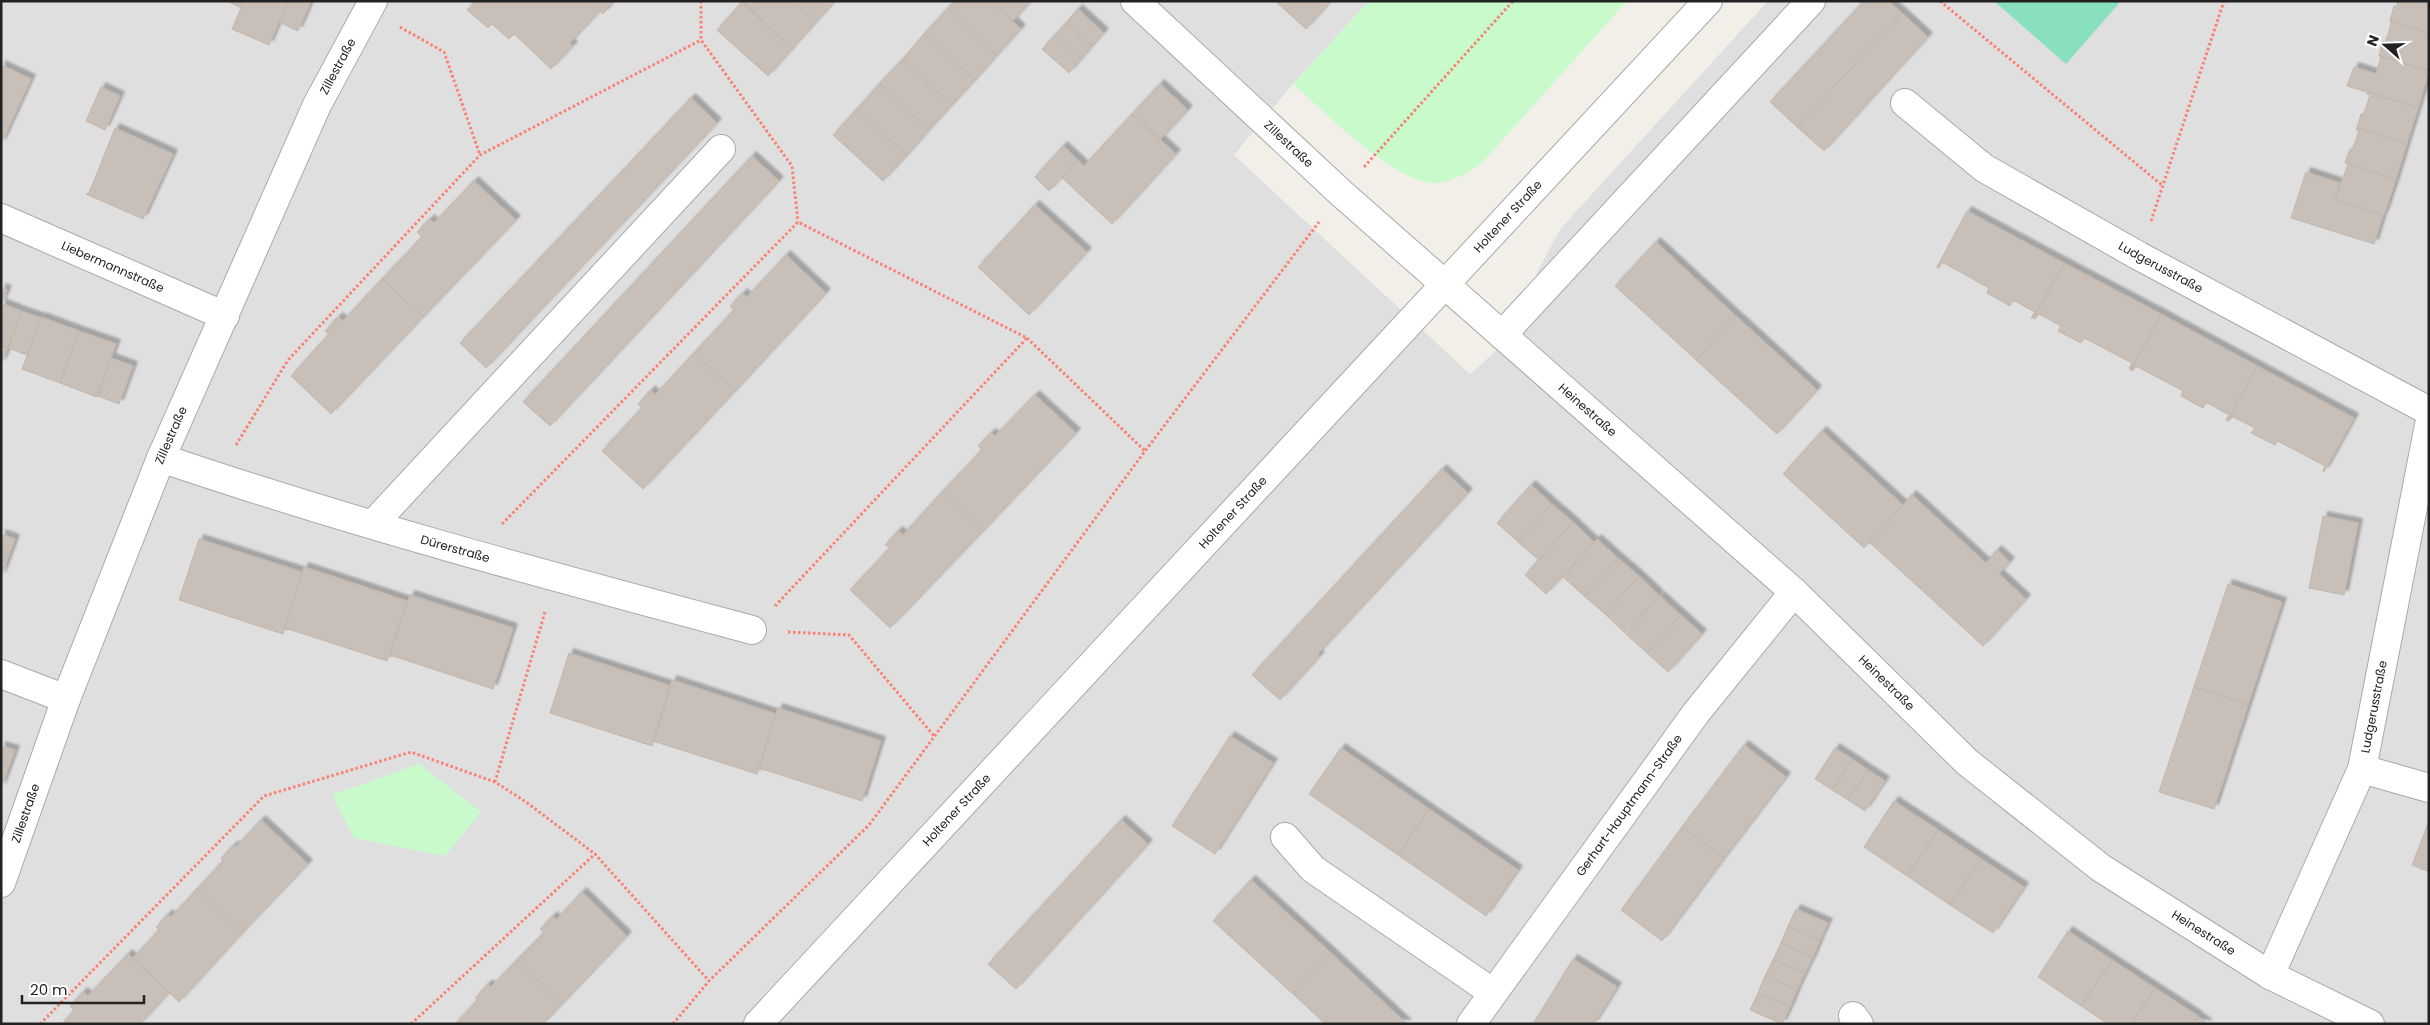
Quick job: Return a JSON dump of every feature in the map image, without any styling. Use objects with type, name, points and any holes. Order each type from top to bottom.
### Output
[{"type":"street","name":"Zillestraße","points":[[1134,1],[1341,193],[1445,285]]},
{"type":"street","name":"Holtener Straße","points":[[758,1024],[1708,1]]},
{"type":"street","points":[[1502,335],[1811,1]]},
{"type":"street","name":"Zillestraße","points":[[1,883],[66,699],[161,458],[317,105],[370,5]]},
{"type":"street","name":"Ludgerusstraße","points":[[1906,103],[1984,168],[2139,256],[2429,411]]},
{"type":"street","points":[[374,523],[720,149]]},
{"type":"street","name":"Liebermannstraße","points":[[1,218],[225,316]]},
{"type":"street","name":"Heinestraße","points":[[1445,285],[1794,592],[1967,762],[2101,868],[2270,975],[2362,1022]]},
{"type":"street","name":"Ludgerusstraße","points":[[2270,975],[2362,769],[2424,467],[2429,424]]},
{"type":"street","name":"Dürerstraße","points":[[161,458],[217,477],[555,577],[752,630]]},
{"type":"street","name":"Gerhart-Hauptmann-Straße","points":[[1471,1024],[1492,992],[1696,713],[1794,592]]},
{"type":"street","points":[[1,674],[66,699]]},
{"type":"street","points":[[2362,769],[2429,788]]},
{"type":"street","points":[[1285,837],[1313,870],[1492,992]]},
{"type":"path","points":[[701,1],[701,40],[792,166],[798,222]]},
{"type":"path","points":[[673,1024],[709,981],[869,825],[1145,451],[1341,193],[1513,1]]},
{"type":"path","points":[[1940,1],[2163,186]]},
{"type":"path","points":[[2139,256],[2224,1]]},
{"type":"path","points":[[370,5],[444,52],[480,155]]},
{"type":"path","points":[[217,477],[288,360],[480,155],[701,40]]},
{"type":"path","points":[[798,222],[1027,338],[1145,451]]},
{"type":"path","points":[[474,553],[798,222]]},
{"type":"path","points":[[752,630],[1027,338]]},
{"type":"path","points":[[495,782],[555,577]]},
{"type":"path","points":[[752,630],[850,635],[934,736]]},
{"type":"path","points":[[40,1024],[264,796],[411,752],[495,782],[526,802],[595,854],[709,981]]},
{"type":"path","points":[[410,1024],[595,854]]},
{"type":"shaded area","points":[[1,1],[1369,1],[1293,84],[1234,155],[1470,374],[1542,310],[1536,287],[1536,274],[1561,228],[1768,1],[2429,1],[2429,1024],[1,1024]]},
{"type":"green space","points":[[1369,1],[1627,1],[1480,165],[1455,179],[1438,183],[1422,181],[1403,173],[1382,160],[1342,128],[1293,84]]},
{"type":"green space","points":[[1994,1],[2121,1],[2066,64]]},
{"type":"green space","points":[[419,764],[481,812],[445,856],[354,838],[332,795]]},
{"type":"building","points":[[227,1],[244,1],[241,8]]},
{"type":"building","points":[[244,1],[288,1],[269,45],[232,29]]},
{"type":"building","points":[[288,1],[311,1],[298,31],[279,22]]},
{"type":"building","points":[[475,1],[614,1],[603,14],[600,11],[570,43],[573,46],[551,69],[514,34],[509,39],[492,24],[488,28],[467,10]]},
{"type":"building","points":[[743,1],[793,1],[816,22],[792,49]]},
{"type":"building","points":[[793,1],[835,1],[816,22]]},
{"type":"building","points":[[955,1],[991,1],[1021,29],[997,55],[947,9]]},
{"type":"building","points":[[991,1],[1031,1],[1013,21]]},
{"type":"building","points":[[1275,1],[1331,1],[1306,29]]},
{"type":"building","points":[[1864,1],[1888,1],[1902,13],[1797,127],[1770,102]]},
{"type":"building","points":[[2398,1],[2429,1],[2429,33],[2390,21],[2394,6],[2397,7]]},
{"type":"building","points":[[742,2],[792,49],[768,76],[717,30]]},
{"type":"building","points":[[947,9],[997,55],[975,80],[924,34]]},
{"type":"building","points":[[1078,9],[1104,33],[1092,46],[1066,23]]},
{"type":"building","points":[[1902,13],[1928,37],[1824,151],[1797,127]]},
{"type":"building","points":[[2390,21],[2429,33],[2429,71],[2379,56],[2383,41],[2386,42]]},
{"type":"building","points":[[1066,23],[1092,46],[1081,59],[1054,36]]},
{"type":"building","points":[[924,34],[975,80],[952,105],[902,60]]},
{"type":"building","points":[[1054,36],[1081,59],[1069,73],[1042,49]]},
{"type":"building","points":[[2379,56],[2429,71],[2418,108],[2347,86],[2354,67],[2376,74],[2381,57]]},
{"type":"building","points":[[902,60],[952,105],[929,130],[879,84]]},
{"type":"building","points":[[1,65],[31,79],[1,144]]},
{"type":"building","points":[[879,84],[929,130],[907,155],[856,110]]},
{"type":"building","points":[[1160,84],[1188,110],[1161,139],[1132,114]]},
{"type":"building","points":[[101,87],[120,96],[105,130],[86,121]]},
{"type":"building","points":[[2368,92],[2418,108],[2407,143],[2357,128],[2370,95],[2367,94]]},
{"type":"building","points":[[691,98],[717,123],[486,368],[460,343]]},
{"type":"building","points":[[856,110],[907,155],[883,181],[833,135]]},
{"type":"building","points":[[1132,114],[1176,154],[1112,224],[1062,178],[1078,160],[1084,166]]},
{"type":"building","points":[[115,128],[173,154],[143,219],[86,194],[89,193]]},
{"type":"building","points":[[2357,128],[2407,143],[2396,179],[2345,163],[2350,149],[2353,149],[2359,130],[2356,130]]},
{"type":"building","points":[[1063,146],[1078,160],[1049,191],[1035,177]]},
{"type":"building","points":[[752,156],[779,181],[550,426],[523,402]]},
{"type":"building","points":[[2348,164],[2396,179],[2384,215],[2335,200]]},
{"type":"building","points":[[2306,172],[2340,183],[2335,200],[2383,215],[2374,244],[2291,218]]},
{"type":"building","points":[[474,181],[516,220],[423,317],[382,279],[422,237],[417,232],[430,219],[434,223]]},
{"type":"building","points":[[1035,205],[1087,252],[1029,315],[978,267]]},
{"type":"building","points":[[1967,211],[2064,263],[2033,318],[2031,318],[2035,312],[2013,300],[2010,306],[1987,293],[1989,288],[1942,262],[1939,268],[1937,267]]},
{"type":"building","points":[[1656,242],[1736,316],[1696,360],[1615,286]]},
{"type":"building","points":[[786,255],[826,293],[735,391],[694,353],[734,310],[730,306],[743,293],[747,297]]},
{"type":"building","points":[[2064,263],[2161,314],[2131,370],[2129,368],[2132,363],[2084,338],[2081,343],[2058,331],[2061,326],[2039,314],[2035,319],[2033,318]]},
{"type":"building","points":[[382,279],[423,317],[331,414],[291,376],[329,334],[325,331],[338,317],[343,321]]},
{"type":"building","points":[[1,288],[7,290],[1,304]]},
{"type":"building","points":[[1,303],[21,311],[8,348],[1,346]]},
{"type":"building","points":[[21,311],[41,318],[27,355],[8,348]]},
{"type":"building","points":[[2161,314],[2257,366],[2228,421],[2226,420],[2229,415],[2206,402],[2203,408],[2181,396],[2183,391],[2136,366],[2133,371],[2131,370]]},
{"type":"building","points":[[1736,316],[1817,390],[1777,434],[1696,360]]},
{"type":"building","points":[[41,317],[79,331],[60,383],[22,369]]},
{"type":"building","points":[[79,331],[116,344],[97,397],[60,383]]},
{"type":"building","points":[[1,346],[8,348],[1,364]]},
{"type":"building","points":[[694,353],[735,391],[643,489],[602,451],[642,408],[638,404],[651,390],[655,395]]},
{"type":"building","points":[[111,358],[133,366],[119,404],[98,396]]},
{"type":"building","points":[[2257,366],[2354,418],[2324,472],[2325,466],[2278,441],[2275,445],[2251,433],[2255,428],[2233,417],[2228,421]]},
{"type":"building","points":[[1035,395],[1076,433],[983,531],[942,492],[982,450],[978,446],[991,433],[995,436]]},
{"type":"building","points":[[1822,431],[1903,505],[1864,548],[1783,474]]},
{"type":"building","points":[[1442,469],[1468,493],[1318,654],[1320,656],[1280,700],[1252,675]]},
{"type":"building","points":[[1531,485],[1552,504],[1518,542],[1497,523]]},
{"type":"building","points":[[942,492],[983,531],[890,628],[850,590],[890,548],[885,545],[898,531],[903,535]]},
{"type":"building","points":[[1912,495],[1986,563],[1997,550],[2010,562],[1999,574],[2026,599],[1983,646],[1869,542]]},
{"type":"building","points":[[1552,504],[1573,522],[1539,560],[1518,542]]},
{"type":"building","points":[[2323,516],[2358,523],[2344,595],[2309,588]]},
{"type":"building","points":[[1573,522],[1594,542],[1546,594],[1525,575]]},
{"type":"building","points":[[1,534],[15,539],[1,577]]},
{"type":"building","points":[[199,539],[302,572],[283,634],[179,600]]},
{"type":"building","points":[[1597,539],[1618,558],[1584,596],[1563,577]]},
{"type":"building","points":[[1618,558],[1639,576],[1605,614],[1584,596]]},
{"type":"building","points":[[304,567],[407,601],[387,661],[285,628]]},
{"type":"building","points":[[1639,576],[1659,595],[1625,633],[1605,614]]},
{"type":"building","points":[[2228,584],[2282,602],[2248,705],[2194,687]]},
{"type":"building","points":[[410,595],[513,628],[493,689],[390,655]]},
{"type":"building","points":[[1660,596],[1681,615],[1647,653],[1626,634]]},
{"type":"building","points":[[1681,615],[1702,634],[1668,672],[1647,653]]},
{"type":"building","points":[[569,653],[671,686],[652,746],[550,713]]},
{"type":"building","points":[[672,680],[776,714],[757,774],[653,741]]},
{"type":"building","points":[[2194,687],[2248,705],[2214,809],[2159,792]]},
{"type":"building","points":[[778,708],[881,741],[862,801],[759,768]]},
{"type":"building","points":[[1230,736],[1273,763],[1215,854],[1172,826]]},
{"type":"building","points":[[1744,745],[1786,777],[1724,858],[1682,827]]},
{"type":"building","points":[[1,746],[15,750],[1,788]]},
{"type":"building","points":[[1341,748],[1429,809],[1398,855],[1309,794]]},
{"type":"building","points":[[1835,748],[1852,759],[1832,790],[1815,779]]},
{"type":"building","points":[[1852,759],[1868,770],[1848,800],[1832,790]]},
{"type":"building","points":[[1868,770],[1885,781],[1865,811],[1848,800]]},
{"type":"building","points":[[1894,801],[1938,830],[1907,876],[1864,847]]},
{"type":"building","points":[[1429,809],[1518,870],[1486,916],[1398,855]]},
{"type":"building","points":[[261,820],[308,864],[243,932],[197,889],[223,861],[221,858],[234,845],[236,847]]},
{"type":"building","points":[[1121,820],[1148,844],[1016,989],[988,964]]},
{"type":"building","points":[[2429,821],[2429,872],[2412,865]]},
{"type":"building","points":[[1682,827],[1724,858],[1662,941],[1621,910]]},
{"type":"building","points":[[1938,830],[1981,859],[1950,905],[1907,876]]},
{"type":"building","points":[[1981,859],[2024,887],[1993,933],[1950,905]]},
{"type":"building","points":[[1251,880],[1331,953],[1293,994],[1213,921]]},
{"type":"building","points":[[197,889],[243,932],[179,1002],[133,958],[159,930],[156,927],[168,914],[171,917]]},
{"type":"building","points":[[582,892],[627,936],[562,1004],[517,960],[544,933],[540,929],[553,916],[556,920]]},
{"type":"building","points":[[1796,909],[1828,923],[1820,940],[1788,926]]},
{"type":"building","points":[[1788,926],[1820,940],[1813,957],[1781,943]]},
{"type":"building","points":[[2068,931],[2112,960],[2081,1006],[2038,977]]},
{"type":"building","points":[[1781,943],[1813,957],[1805,973],[1773,960]]},
{"type":"building","points":[[1331,953],[1407,1024],[1325,1024],[1293,994]]},
{"type":"building","points":[[128,954],[169,993],[140,1024],[62,1024],[74,1010],[70,1006],[83,992],[88,996]]},
{"type":"building","points":[[1573,959],[1617,987],[1594,1024],[1533,1024]]},
{"type":"building","points":[[517,960],[562,1004],[543,1024],[455,1024],[478,1000],[475,998],[488,984],[491,987]]},
{"type":"building","points":[[1773,960],[1805,973],[1797,990],[1765,976]]},
{"type":"building","points":[[2112,960],[2155,988],[2131,1024],[2108,1024],[2081,1006]]},
{"type":"building","points":[[1765,976],[1797,990],[1790,1007],[1758,993]]},
{"type":"building","points":[[2155,988],[2198,1016],[2193,1024],[2131,1024]]},
{"type":"building","points":[[1758,993],[1790,1007],[1782,1024],[1750,1010]]},
{"type":"building","points":[[2198,1017],[2208,1024],[2193,1024]]}]
